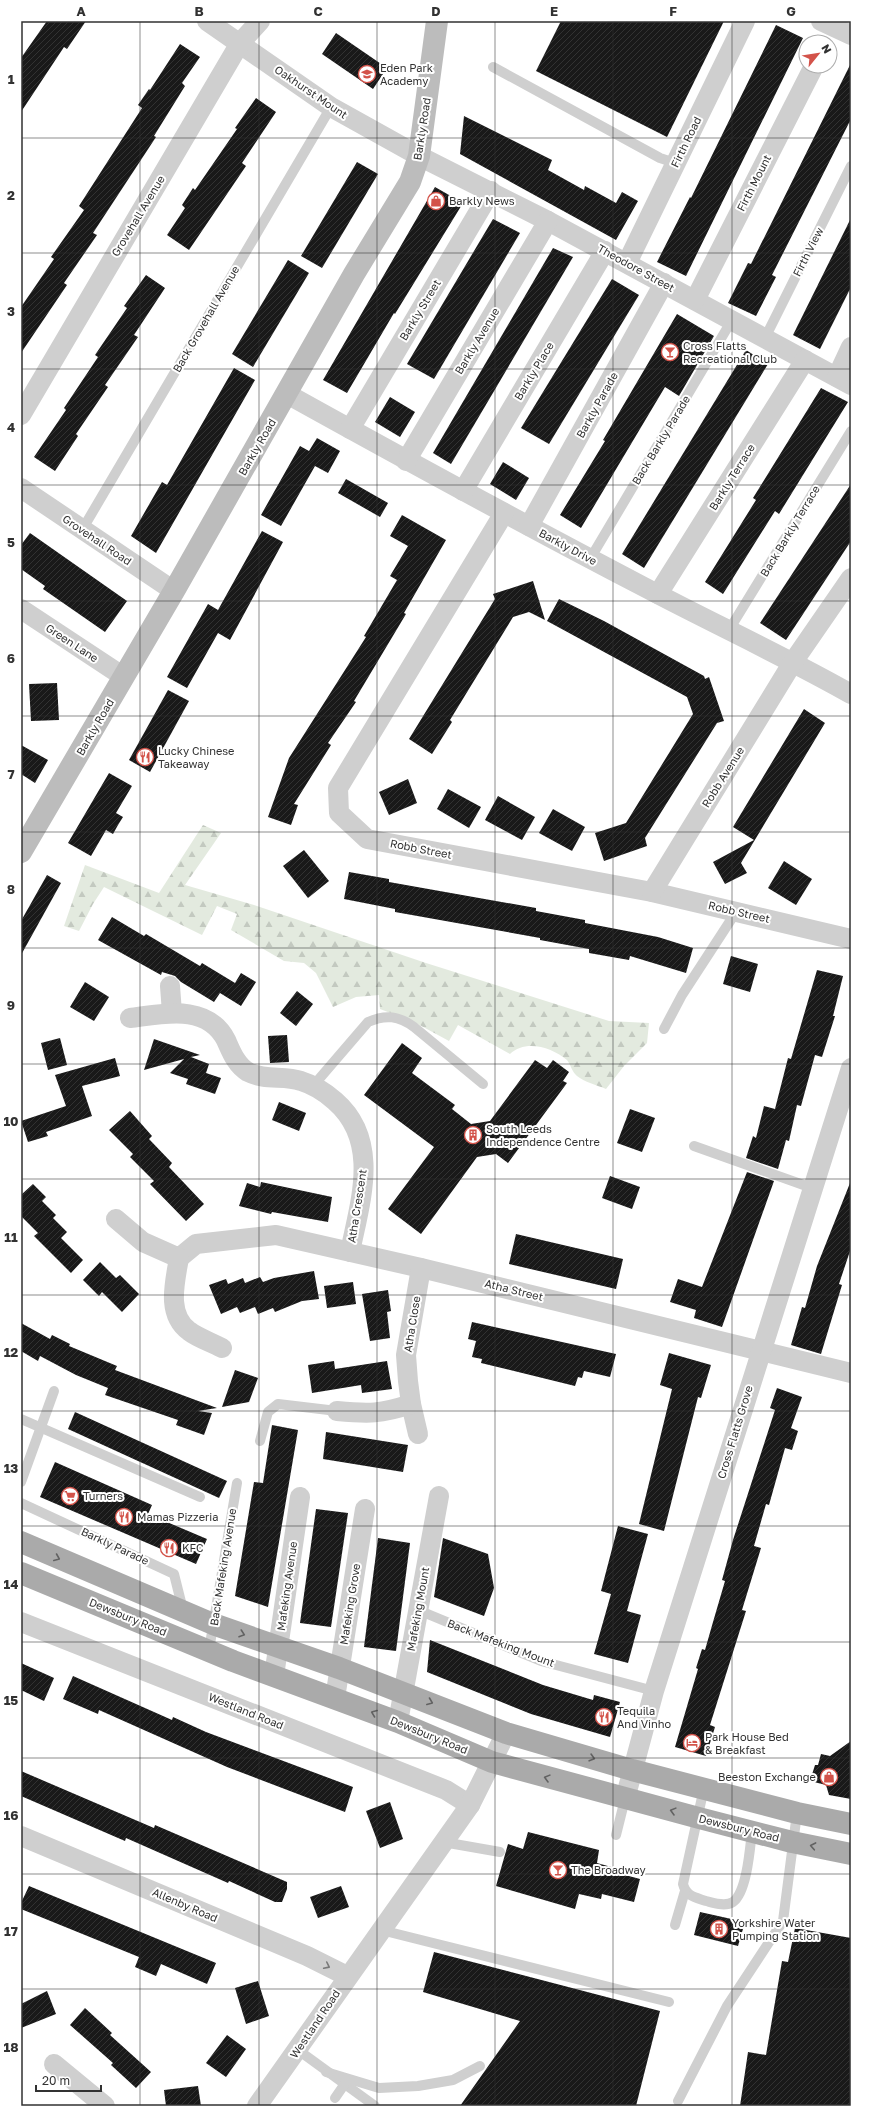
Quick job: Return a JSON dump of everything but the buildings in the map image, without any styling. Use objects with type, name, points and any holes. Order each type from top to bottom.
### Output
[{"type":"main road","points":[[21,1542],[213,1624],[339,1668],[506,1733],[632,1770],[704,1787],[797,1812],[851,1824]]},
{"type":"main road","name":"Dewsbury Road","points":[[21,1573],[274,1676],[398,1722],[492,1762],[752,1832],[851,1854]]},
{"type":"street","name":"Oakhurst Mount","points":[[208,21],[330,107],[419,156]]},
{"type":"street","name":"Grovehall Avenue","points":[[21,415],[240,43],[260,21]]},
{"type":"street","name":"Barkly Road","points":[[21,852],[174,591],[354,274],[410,182],[419,156],[437,21]]},
{"type":"street","name":"Firth Road","points":[[627,263],[745,21]]},
{"type":"street","name":"Firth Mount","points":[[695,300],[810,74]]},
{"type":"street","name":"Theodore Street","points":[[419,156],[548,220],[844,381]]},
{"type":"street","name":"Barkly Street","points":[[350,429],[491,191]]},
{"type":"street","name":"Barkly Avenue","points":[[406,461],[548,220]]},
{"type":"street","name":"Barkly Place","points":[[463,491],[605,251]]},
{"type":"street","name":"Barkly Parade","points":[[529,526],[664,283]]},
{"type":"street","points":[[844,381],[851,347]]},
{"type":"street","name":"Barkly Terrace","points":[[658,594],[805,360]]},
{"type":"street","name":"Barkly Drive","points":[[287,394],[504,514],[658,594],[794,662],[851,694]]},
{"type":"street","name":"Grovehall Road","points":[[21,488],[174,591]]},
{"type":"street","name":"Robb Street","points":[[504,514],[338,788],[339,813],[367,839],[652,892],[851,939]]},
{"type":"street","name":"Robb Avenue","points":[[652,892],[794,662],[851,578]]},
{"type":"street","name":"Green Lane","points":[[21,609],[124,677]]},
{"type":"street","points":[[170,986],[172,1013]]},
{"type":"street","name":"Atha Crescent","points":[[130,1018],[172,1013],[196,1015],[211,1022],[223,1035],[237,1062],[246,1071],[259,1077],[301,1081],[324,1091],[343,1108],[357,1130],[364,1154],[364,1180],[350,1252]]},
{"type":"street","name":"Cross Flatts Grove","points":[[625,1799],[654,1691],[851,1068]]},
{"type":"street","points":[[116,1219],[144,1242],[179,1258],[175,1286],[174,1312],[188,1330],[222,1348]]},
{"type":"street","name":"Atha Street","points":[[179,1258],[196,1244],[276,1235],[422,1268],[851,1373]]},
{"type":"street","name":"Atha Close","points":[[418,1434],[411,1404],[406,1355],[422,1268]]},
{"type":"street","points":[[337,1411],[372,1414],[389,1411],[411,1404]]},
{"type":"street","name":"Mafeking Mount","points":[[398,1722],[439,1496]]},
{"type":"street","name":"Mafeking Avenue","points":[[274,1676],[300,1497]]},
{"type":"street","name":"Mafeking Grove","points":[[335,1698],[365,1509]]},
{"type":"street","name":"Westland Road","points":[[21,1622],[446,1790],[470,1805]]},
{"type":"street","name":"Westland Road","points":[[257,2106],[470,1805],[506,1733]]},
{"type":"street","name":"Allenby Road","points":[[21,1836],[307,1956],[348,1976]]},
{"type":"street","points":[[54,2064],[105,2106]]},
{"type":"lane","points":[[493,67],[660,158],[675,164]]},
{"type":"lane","name":"Back Grovehall Avenue","points":[[82,530],[330,107]]},
{"type":"lane","name":"Firth View","points":[[765,338],[851,166]]},
{"type":"lane","name":"Back Barkly Parade","points":[[590,559],[732,320]]},
{"type":"lane","name":"Back Barkly Terrace","points":[[729,630],[851,431]]},
{"type":"lane","points":[[664,1029],[682,995],[736,912]]},
{"type":"lane","points":[[313,1086],[368,1022],[380,1017],[392,1016],[404,1020],[414,1027],[483,1084]]},
{"type":"lane","points":[[694,1146],[812,1188]]},
{"type":"lane","points":[[21,1482],[54,1391]]},
{"type":"lane","points":[[260,1441],[268,1412],[278,1404],[337,1411]]},
{"type":"lane","points":[[21,1419],[200,1497]]},
{"type":"lane","name":"Back Mafeking Avenue","points":[[209,1650],[237,1483]]},
{"type":"lane","name":"Barkly Parade","points":[[21,1503],[174,1574],[183,1611]]},
{"type":"lane","name":"Back Mafeking Mount","points":[[418,1610],[541,1661],[654,1691]]},
{"type":"lane","points":[[675,1925],[685,1891],[683,1884],[699,1818],[704,1787]]},
{"type":"lane","points":[[616,1835],[625,1799]]},
{"type":"lane","points":[[678,2101],[727,2006],[783,1921],[797,1812]]},
{"type":"lane","points":[[685,1891],[691,1896],[719,1904],[732,1903],[740,1895],[748,1860],[752,1832]]},
{"type":"lane","points":[[443,1842],[500,1852]]},
{"type":"lane","points":[[381,1930],[669,2002]]},
{"type":"lane","points":[[298,2050],[344,2085],[376,2106]]},
{"type":"lane","points":[[326,2072],[379,2088],[418,2086],[453,2080],[480,2066]]},
{"type":"lane","points":[[335,2098],[344,2085]]},
{"type":"green space","points":[[203,825],[221,833],[185,885],[254,905],[426,963],[609,1021],[649,1023],[647,1043],[624,1066],[606,1089],[587,1082],[577,1076],[567,1060],[554,1051],[546,1048],[538,1046],[523,1047],[516,1049],[510,1054],[458,1025],[449,1041],[414,1022],[380,1009],[379,995],[356,997],[333,1007],[316,973],[304,963],[284,961],[231,930],[237,914],[217,906],[202,935],[104,887],[79,931],[64,926],[85,865],[159,893]]},
{"type":"place","name":"Eden Park Academy","points":[[367,74]]},
{"type":"place","name":"Barkly News","points":[[436,201]]},
{"type":"place","name":"Cross Flatts Recreational Club","points":[[670,352]]},
{"type":"place","name":"Lucky Chinese Takeaway","points":[[145,757]]},
{"type":"place","name":"South Leeds Independence Centre","points":[[473,1135]]},
{"type":"place","name":"Turners","points":[[70,1496]]},
{"type":"place","name":"Mamas Pizzeria","points":[[124,1517]]},
{"type":"place","name":"KFC","points":[[169,1548]]},
{"type":"place","name":"Tequila And Vinho","points":[[604,1717]]},
{"type":"place","name":"Park House Bed & Breakfast","points":[[692,1743]]},
{"type":"place","name":"Beeston Exchange","points":[[829,1777]]},
{"type":"place","name":"The Broadway","points":[[558,1870]]},
{"type":"place","name":"Yorkshire Water Pumping Station","points":[[719,1929]]}]
